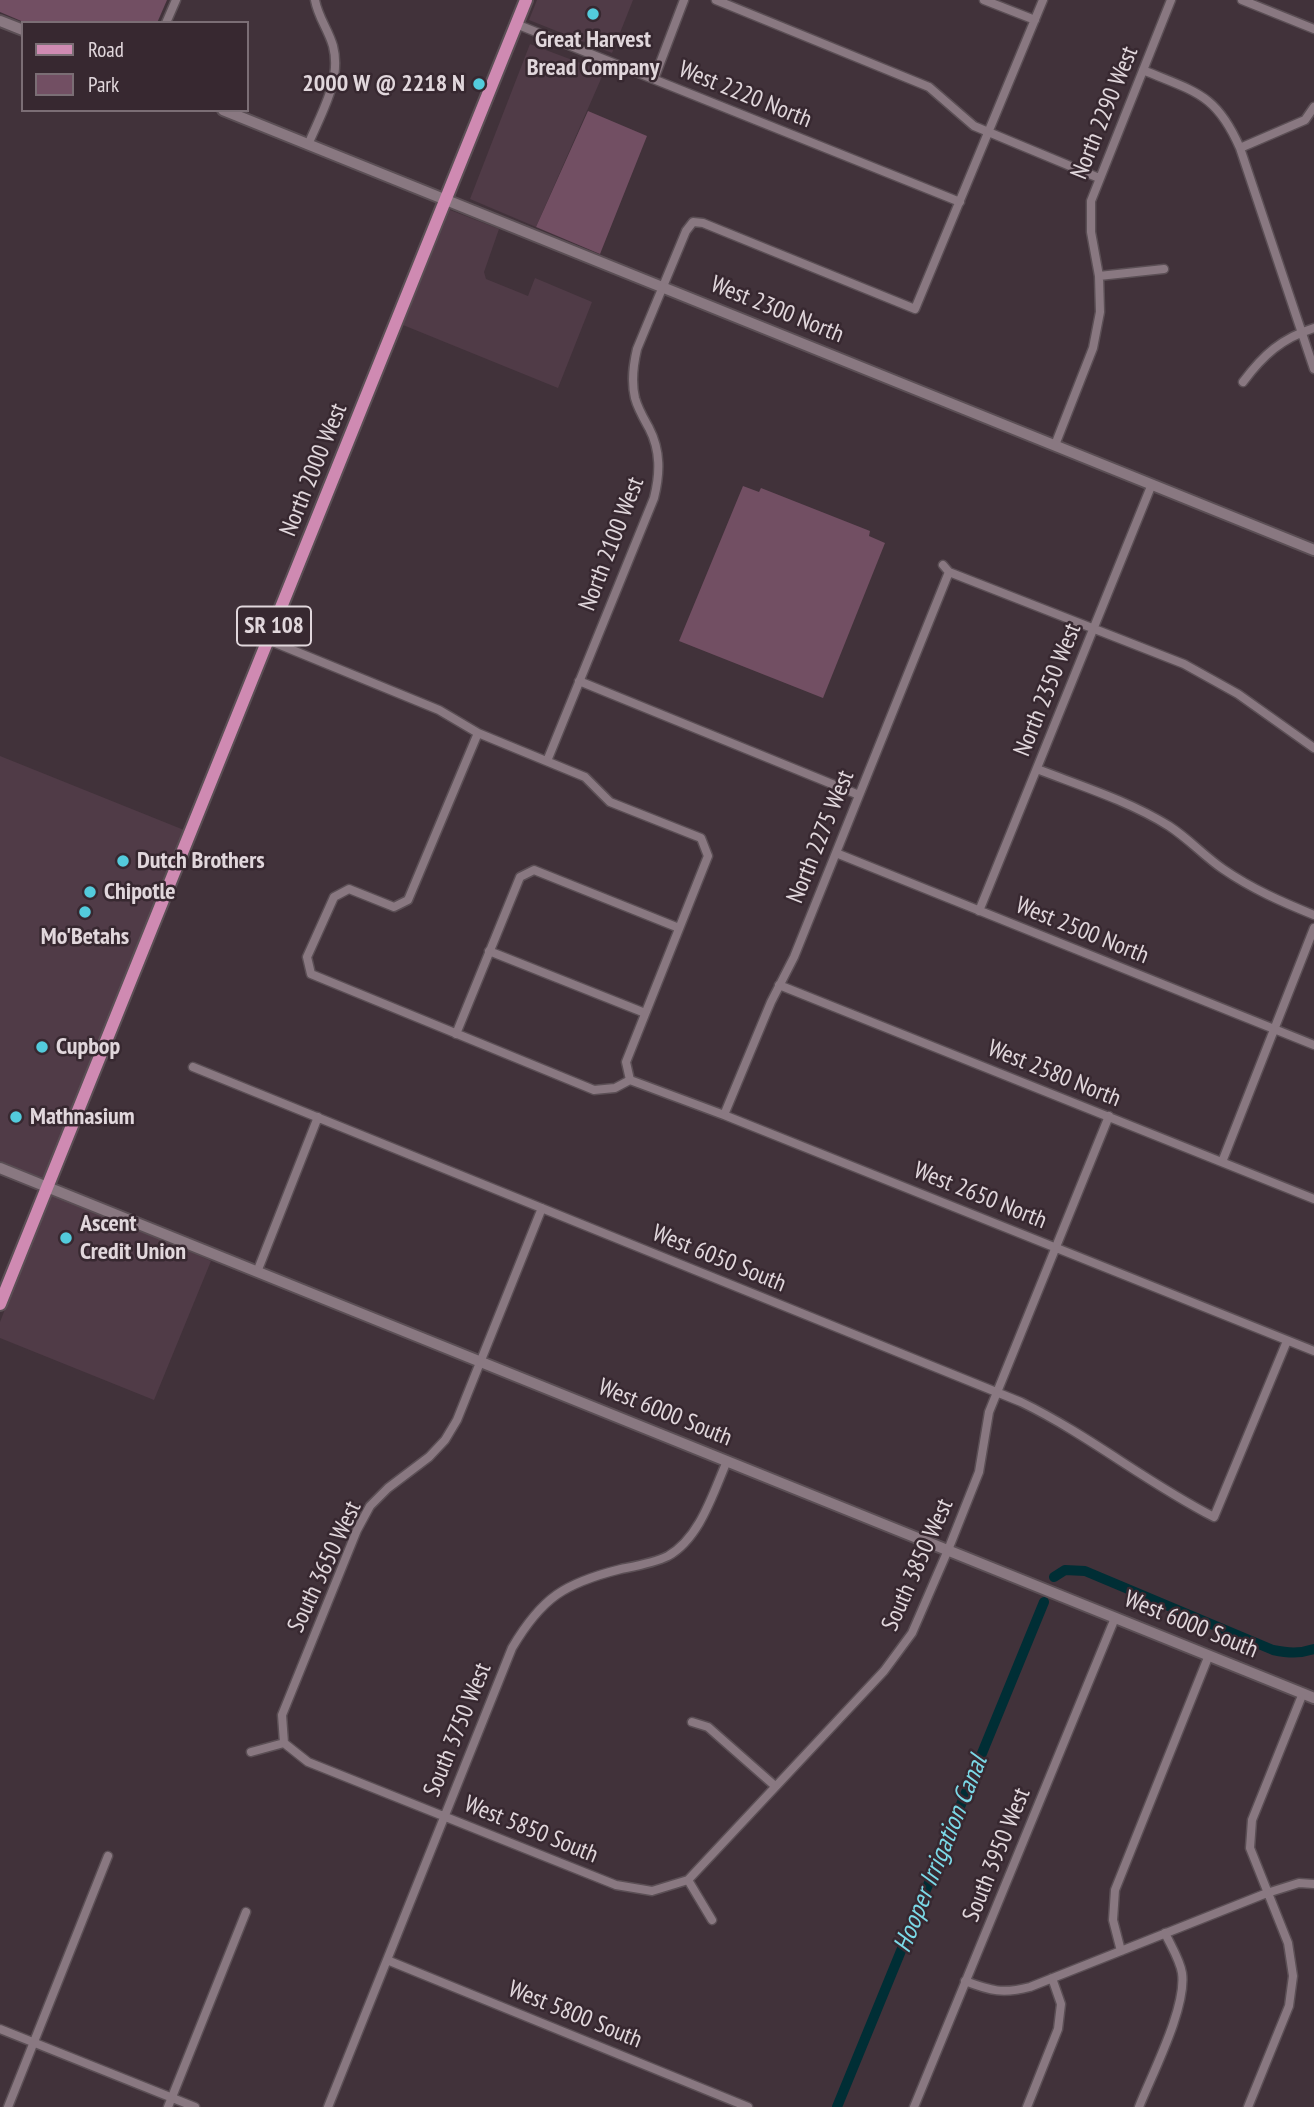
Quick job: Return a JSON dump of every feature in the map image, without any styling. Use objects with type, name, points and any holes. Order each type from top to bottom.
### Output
[{"type":"main road","name":"North 2000 West","points":[[47,1187],[526,0]]},
{"type":"main road","name":"SR 108","points":[[0,1304],[47,1187]]},
{"type":"street","points":[[167,21],[176,0]]},
{"type":"street","points":[[309,145],[334,81],[337,61],[332,41],[317,15],[315,0]]},
{"type":"street","points":[[654,79],[684,0]]},
{"type":"street","points":[[716,0],[929,87],[974,126],[1099,178]]},
{"type":"street","points":[[740,10],[744,0]]},
{"type":"street","points":[[984,0],[1035,20]]},
{"type":"street","points":[[960,202],[1044,0]]},
{"type":"street","name":"North 2290 West","points":[[1055,445],[1093,347],[1100,312],[1100,276],[1091,232],[1091,201],[1171,0]]},
{"type":"street","points":[[1242,0],[1314,29]]},
{"type":"street","points":[[0,21],[21,29]]},
{"type":"street","name":"West 2220 North","points":[[516,24],[960,202]]},
{"type":"street","points":[[1143,70],[1197,93],[1214,104],[1230,125],[1314,369]]},
{"type":"street","points":[[1240,148],[1305,121],[1314,107]]},
{"type":"street","name":"West 2300 North","points":[[228,112],[1314,550]]},
{"type":"street","name":"North 2100 West","points":[[547,761],[659,480],[660,463],[656,444],[635,399],[633,367],[637,349],[686,231],[693,222],[703,223],[915,309],[960,202]]},
{"type":"street","points":[[1100,276],[1164,270]]},
{"type":"street","points":[[1243,382],[1258,361],[1278,344],[1314,328]]},
{"type":"street","name":"North 2350 West","points":[[979,911],[1152,484]]},
{"type":"street","name":"North 2275 West","points":[[724,1115],[779,985],[794,957],[946,569],[1093,629]]},
{"type":"street","points":[[1093,629],[1184,664],[1212,679],[1314,748]]},
{"type":"street","points":[[268,640],[439,710],[478,733],[585,777],[610,802],[701,838],[708,856],[626,1062],[630,1080],[615,1088],[594,1090],[311,974],[307,957],[334,897],[349,889],[394,907],[408,900],[478,733]]},
{"type":"street","points":[[579,681],[859,795]]},
{"type":"street","points":[[1037,769],[1138,810],[1169,826],[1245,884],[1314,915]]},
{"type":"street","name":"West 2500 North","points":[[836,853],[1314,1045]]},
{"type":"street","points":[[456,1034],[520,877],[534,870],[679,928]]},
{"type":"street","points":[[1222,1162],[1314,928]]},
{"type":"street","points":[[489,951],[645,1013]]},
{"type":"street","name":"West 2580 North","points":[[779,985],[1314,1199]]},
{"type":"street","name":"West 6050 South","points":[[193,1067],[997,1392],[1061,1421],[1180,1500],[1214,1517],[1287,1340]]},
{"type":"street","name":"West 2650 North","points":[[630,1080],[1314,1351]]},
{"type":"street","name":"South 3850 West","points":[[688,1880],[884,1671],[912,1633],[979,1472],[987,1422],[997,1392],[1109,1116]]},
{"type":"street","points":[[257,1272],[318,1117]]},
{"type":"street","name":"West 6000 South","points":[[0,1168],[1314,1698]]},
{"type":"street","name":"South 3650 West","points":[[284,1743],[282,1714],[357,1530],[370,1506],[445,1440],[457,1420],[542,1208]]},
{"type":"street","name":"South 3750 West","points":[[328,2107],[512,1648],[526,1624],[543,1604],[586,1578],[669,1555],[689,1536],[706,1510],[727,1461]]},
{"type":"street","name":"South 3950 West","points":[[914,2107],[1115,1618]]},
{"type":"street","points":[[1121,1951],[1112,1920],[1115,1890],[1209,1655]]},
{"type":"street","points":[[1248,2107],[1289,2006],[1293,1976],[1288,1943],[1250,1848],[1252,1820],[1303,1693]]},
{"type":"street","points":[[692,1722],[708,1727],[775,1786]]},
{"type":"street","points":[[251,1752],[284,1743]]},
{"type":"street","name":"West 5850 South","points":[[284,1743],[308,1762],[616,1885],[652,1891],[688,1880]]},
{"type":"street","points":[[8,2107],[108,1856]]},
{"type":"street","points":[[688,1880],[712,1920]]},
{"type":"street","points":[[965,1981],[988,1990],[1010,1992],[1267,1893],[1299,1883],[1314,1884]]},
{"type":"street","points":[[169,2107],[246,1912]]},
{"type":"street","points":[[1139,2107],[1177,2012],[1182,1991],[1182,1971],[1165,1933]]},
{"type":"street","name":"West 5800 South","points":[[387,1959],[748,2107]]},
{"type":"street","points":[[1027,2107],[1058,2029],[1061,2004],[1052,1978]]},
{"type":"street","points":[[0,2029],[195,2107]]},
{"type":"shaded area","points":[[537,0],[633,0],[612,53],[529,20]]},
{"type":"shaded area","points":[[530,44],[604,72],[536,227],[470,199]]},
{"type":"shaded area","points":[[450,210],[499,229],[484,272],[486,279],[528,296],[535,278],[592,302],[558,388],[403,325]]},
{"type":"shaded area","points":[[0,756],[184,830],[43,1178],[0,1161]]},
{"type":"shaded area","points":[[51,1192],[211,1261],[154,1400],[0,1338],[0,1322]]},
{"type":"green space","points":[[0,0],[167,0],[158,21],[21,21],[0,12]]},
{"type":"green space","points":[[588,111],[647,136],[600,254],[536,227]]},
{"type":"green space","points":[[743,486],[759,492],[761,488],[870,531],[869,536],[885,543],[823,698],[679,641]]},
{"type":"waterway","name":"Hooper Irrigation Canal","points":[[1054,1577],[1065,1570],[1085,1571],[1273,1650],[1303,1652],[1314,1649]]},
{"type":"waterway","name":"Hooper Irrigation Canal","points":[[837,2107],[1044,1602]]},
{"type":"place","name":"Great Harvest Bread Company","points":[[593,14]]},
{"type":"place","name":"2000 W @ 2218 N","points":[[479,84]]},
{"type":"place","name":"Dutch Brothers","points":[[123,861]]},
{"type":"place","name":"Chipotle","points":[[90,892]]},
{"type":"place","name":"Mo'Betahs","points":[[85,912]]},
{"type":"place","name":"Cupbop","points":[[42,1047]]},
{"type":"place","name":"Mathnasium","points":[[16,1117]]},
{"type":"place","name":"Ascent Credit Union","points":[[66,1238]]}]
